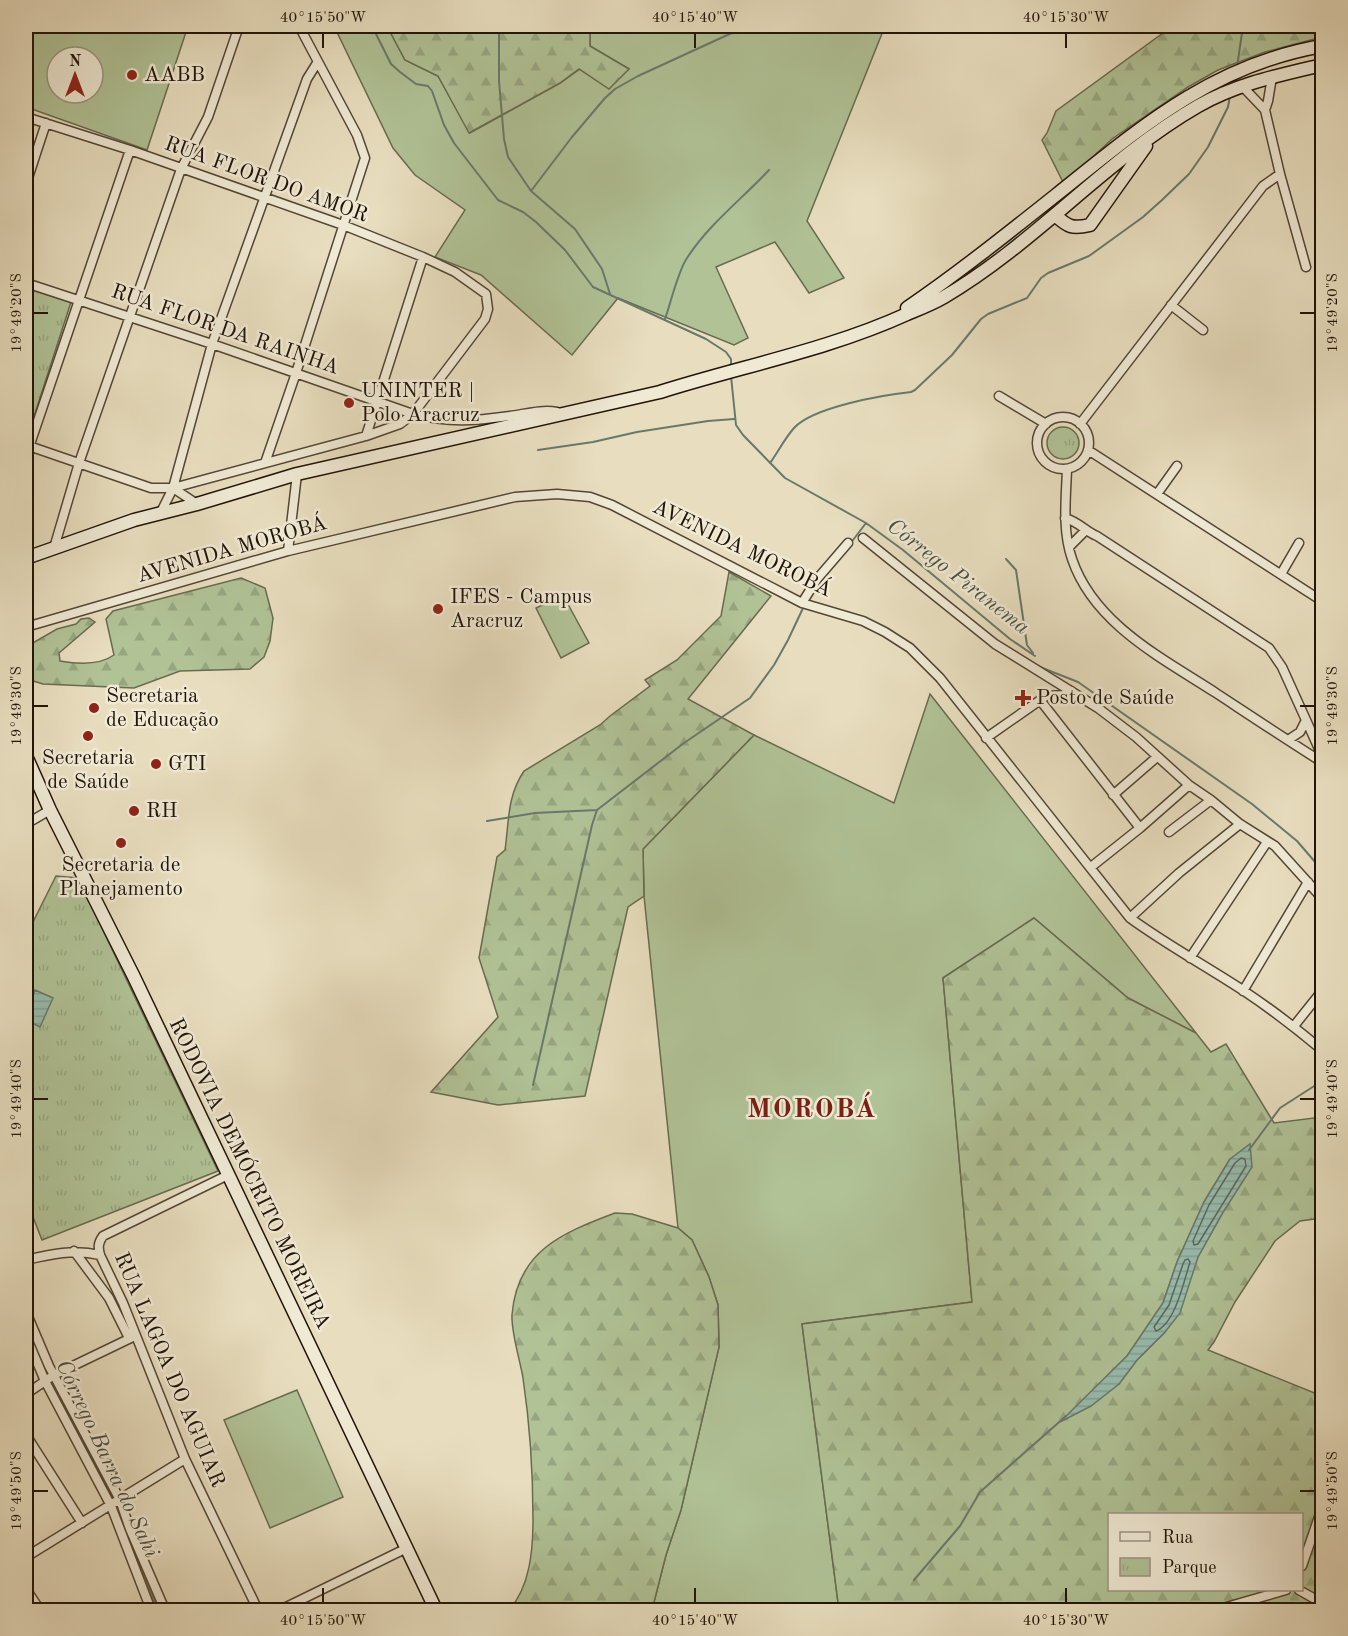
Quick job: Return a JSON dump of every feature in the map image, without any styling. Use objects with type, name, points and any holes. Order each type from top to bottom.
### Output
[{"type":"main road","points":[[879,327],[945,282],[1136,130],[1192,94],[1231,73],[1291,51],[1323,46]]},
{"type":"main road","points":[[26,558],[102,530],[297,474],[660,392],[717,374],[768,363],[879,327],[943,298],[987,268],[1154,134],[1199,105],[1242,86],[1323,65]]},
{"type":"main road","points":[[1054,216],[1067,226],[1080,228],[1090,225],[1154,134]]},
{"type":"main road","points":[[1054,216],[1054,209],[1093,166]]},
{"type":"main road","name":"RODOVIA DEMÓCRITO MOREIRA","points":[[26,756],[50,810],[134,976],[436,1611]]},
{"type":"street","points":[[54,548],[79,463],[181,169],[208,117],[221,72],[239,26]]},
{"type":"street","points":[[265,463],[365,158],[357,135],[299,26]]},
{"type":"street","points":[[161,512],[173,488],[212,344],[264,196],[308,79],[317,63]]},
{"type":"street","points":[[1272,77],[1265,110],[1306,267]]},
{"type":"street","points":[[1242,86],[1265,110]]},
{"type":"street","name":"RUA FLOR DO AMOR","points":[[26,117],[130,150],[343,225],[455,272],[486,294],[489,309],[485,319],[413,414]]},
{"type":"street","points":[[26,184],[46,123]]},
{"type":"street","points":[[26,456],[27,446],[80,300],[130,150]]},
{"type":"street","points":[[1080,424],[1263,186],[1280,174]]},
{"type":"street","points":[[366,436],[423,257]]},
{"type":"street","name":"RUA FLOR DA RAINHA","points":[[26,283],[212,344],[413,414],[448,422],[537,412],[553,411],[562,414]]},
{"type":"street","points":[[1171,304],[1203,330]]},
{"type":"street","points":[[999,396],[1046,424]]},
{"type":"street","points":[[27,446],[150,488],[173,488],[366,436],[400,424],[413,414]]},
{"type":"street","points":[[1066,417],[1080,424],[1088,436],[1088,450],[1080,462],[1067,469],[1052,467],[1041,457],[1038,450],[1038,436],[1046,424],[1052,420],[1066,417]]},
{"type":"street","points":[[1088,450],[1323,600]]},
{"type":"street","points":[[1157,494],[1177,466]]},
{"type":"street","points":[[1067,469],[1065,518],[1069,547],[1082,580],[1101,607],[1127,634],[1147,649],[1321,761]]},
{"type":"street","points":[[288,550],[297,474]]},
{"type":"street","points":[[173,488],[196,504]]},
{"type":"street","name":"AVENIDA MOROBÁ","points":[[26,627],[288,550],[515,497],[557,494],[590,497],[682,540],[802,603],[862,621],[910,648],[940,678],[1130,918],[1244,991],[1294,1026],[1323,1050]]},
{"type":"street","points":[[1065,518],[1082,525],[1085,531],[1097,536],[1269,648],[1282,667],[1320,751],[1321,761]]},
{"type":"street","points":[[1069,547],[1085,531]]},
{"type":"street","points":[[863,538],[995,644],[1071,691],[1136,737],[1189,785],[1240,824],[1275,846],[1323,898]]},
{"type":"street","points":[[802,603],[817,579],[848,543]]},
{"type":"street","points":[[1281,574],[1299,543]]},
{"type":"street","points":[[986,738],[1046,696],[1065,695],[1071,691]]},
{"type":"street","points":[[1040,700],[1140,828]]},
{"type":"street","points":[[1288,740],[1300,732],[1306,720]]},
{"type":"street","points":[[1113,795],[1157,757]]},
{"type":"street","points":[[1091,867],[1189,785]]},
{"type":"street","points":[[1169,832],[1211,800]]},
{"type":"street","points":[[26,824],[50,810]]},
{"type":"street","points":[[1130,918],[1179,873],[1240,824]]},
{"type":"street","points":[[1190,958],[1267,842]]},
{"type":"street","points":[[1244,991],[1308,882]]},
{"type":"street","points":[[1294,1026],[1323,991]]},
{"type":"street","name":"RUA LAGOA DO AGUIAR","points":[[228,1175],[103,1236],[99,1242],[100,1256],[123,1303],[132,1337],[185,1459],[258,1611]]},
{"type":"street","points":[[26,1394],[54,1375],[132,1337],[109,1298],[74,1251]]},
{"type":"street","points":[[26,1260],[74,1251],[100,1256]]},
{"type":"street","points":[[26,1312],[54,1375],[120,1500],[129,1529],[165,1611]]},
{"type":"street","points":[[26,1336],[45,1381],[111,1506],[151,1611]]},
{"type":"street","points":[[26,1435],[82,1523]]},
{"type":"street","points":[[26,1557],[185,1459]]},
{"type":"street","points":[[1303,1563],[1323,1508]]},
{"type":"street","points":[[280,1611],[405,1549]]},
{"type":"street","points":[[26,1589],[40,1611]]},
{"type":"street","points":[[1216,1611],[1283,1591]]},
{"type":"street","points":[[1301,1591],[1323,1603]]},
{"type":"green space","name":"AABB","points":[[26,26],[188,26],[147,150],[26,107]]},
{"type":"green space","points":[[334,26],[387,26],[405,60],[438,76],[470,133],[560,83],[580,69],[609,88],[629,69],[590,46],[590,26],[885,26],[807,221],[844,278],[809,293],[775,242],[716,267],[748,338],[734,345],[618,298],[572,355],[481,275],[435,257],[465,210],[415,175],[393,148]]},
{"type":"green space","points":[[387,26],[590,26],[590,46],[629,69],[609,89],[579,69],[560,83],[469,133],[438,76],[405,60]]},
{"type":"green space","points":[[1168,26],[1322,26],[1322,37],[1265,52],[1218,70],[1188,87],[1112,139],[1064,184],[1042,140],[1056,111],[1167,30]]},
{"type":"green space","points":[[26,288],[71,302],[30,429],[26,427]]},
{"type":"green space","points":[[1063,427],[1074,432],[1079,443],[1074,454],[1063,459],[1052,454],[1047,443],[1052,432]]},
{"type":"green space","points":[[729,572],[771,596],[688,699],[754,735],[643,849],[644,896],[628,907],[585,1096],[498,1105],[431,1092],[498,1017],[479,958],[497,857],[505,850],[510,809],[518,780],[524,771],[600,725],[650,686],[645,680],[677,660],[721,616]]},
{"type":"green space","points":[[241,578],[265,588],[273,618],[270,641],[264,657],[250,669],[180,671],[134,688],[43,684],[30,680],[26,673],[26,657],[31,644],[57,629],[76,624],[81,619],[89,618],[95,622],[59,653],[60,661],[81,663],[102,661],[114,655],[106,619],[113,611]]},
{"type":"green space","points":[[563,595],[589,643],[561,658],[536,608]]},
{"type":"green space","points":[[930,694],[1196,1033],[1128,998],[1034,918],[943,978],[972,1302],[802,1324],[839,1610],[652,1610],[666,1555],[681,1510],[719,1347],[718,1305],[709,1277],[692,1240],[678,1228],[644,896],[643,849],[754,735],[894,803]]},
{"type":"green space","points":[[56,876],[78,878],[218,1171],[42,1240],[26,1199],[26,936]]},
{"type":"green space","points":[[1034,918],[1128,998],[1196,1033],[1211,1052],[1226,1044],[1274,1123],[1322,1117],[1322,1218],[1300,1221],[1275,1241],[1235,1302],[1208,1350],[1322,1396],[1322,1610],[839,1610],[802,1324],[972,1302],[943,978]],"holes":[[[1230,1159],[1222,1214],[1198,1257],[1165,1332],[1137,1360],[1119,1384],[1063,1420],[1127,1356],[1163,1303],[1177,1262],[1204,1202]]]},
{"type":"green space","points":[[615,1213],[632,1214],[678,1228],[692,1240],[709,1277],[718,1305],[719,1347],[681,1510],[666,1555],[652,1610],[509,1610],[516,1601],[526,1579],[533,1532],[528,1413],[512,1322],[516,1293],[523,1275],[533,1260],[546,1248],[577,1228]]},
{"type":"green space","points":[[297,1390],[343,1497],[270,1528],[224,1420]]},
{"type":"water","points":[[35,990],[53,998],[40,1027],[26,1020],[26,1013]]},
{"type":"water","points":[[1250,1144],[1252,1167],[1198,1257],[1180,1313],[1137,1360],[1119,1384],[1091,1406],[1060,1422],[1127,1356],[1163,1303],[1177,1262],[1204,1202],[1230,1159]]},
{"type":"waterway","name":"Córrego Piranema","points":[[372,26],[391,64],[416,84],[428,86],[432,91],[444,125],[454,143],[498,200],[523,212],[536,222],[565,250],[593,287],[706,339],[726,352],[731,359],[731,368]]},
{"type":"waterway","points":[[499,26],[499,81],[504,139],[508,157],[531,191],[575,229],[602,269],[610,294]]},
{"type":"waterway","points":[[531,191],[572,137],[615,89],[638,76],[747,26]]},
{"type":"waterway","points":[[1237,67],[1243,26]]},
{"type":"waterway","points":[[770,463],[794,428],[816,414],[849,403],[915,390],[952,355],[981,319],[1027,298],[1041,278],[1048,273],[1089,256],[1143,217],[1189,174],[1208,147],[1228,107],[1230,96]]},
{"type":"waterway","points":[[665,319],[687,258],[715,223],[769,170]]},
{"type":"waterway","name":"Córrego Piranema","points":[[731,376],[736,425],[785,478],[866,523],[903,550],[1010,639],[1035,656]]},
{"type":"waterway","points":[[538,450],[593,442],[637,432],[734,419]]},
{"type":"waterway","points":[[850,544],[866,523]]},
{"type":"waterway","points":[[1006,559],[1016,570],[1027,645],[1033,653]]},
{"type":"waterway","points":[[533,1085],[597,810],[684,743],[750,698],[774,665],[804,606]]},
{"type":"waterway","name":"Córrego Piranema","points":[[1040,667],[1078,682],[1252,804],[1297,841],[1322,870]]},
{"type":"waterway","points":[[487,821],[535,813],[597,810]]},
{"type":"waterway","points":[[1249,1150],[1280,1108],[1322,1081]]},
{"type":"waterway","points":[[914,1580],[960,1526],[980,1492],[1066,1416]]},
{"type":"waterway","name":"Córrego Barra do Sahi","points":[[102,1475],[113,1500]]},
{"type":"waterway","name":"Córrego Barra do Sahi","points":[[115,1505],[158,1610]]},
{"type":"place","name":"AABB","points":[[132,75]]},
{"type":"place","name":"UNINTER | Polo Aracruz","points":[[349,403]]},
{"type":"place","name":"IFES - Campus Aracruz","points":[[438,609]]},
{"type":"place","name":"Posto de Saúde","points":[[1023,698]]},
{"type":"place","name":"Secretaria de Educação","points":[[94,708]]},
{"type":"place","name":"Secretaria de Saúde","points":[[88,736]]},
{"type":"place","name":"GTI","points":[[156,764]]},
{"type":"place","name":"RH","points":[[134,811]]},
{"type":"place","name":"Secretaria de Planejamento","points":[[121,843]]},
{"type":"district","name":"MOROBÁ","points":[[812,1109]]}]
